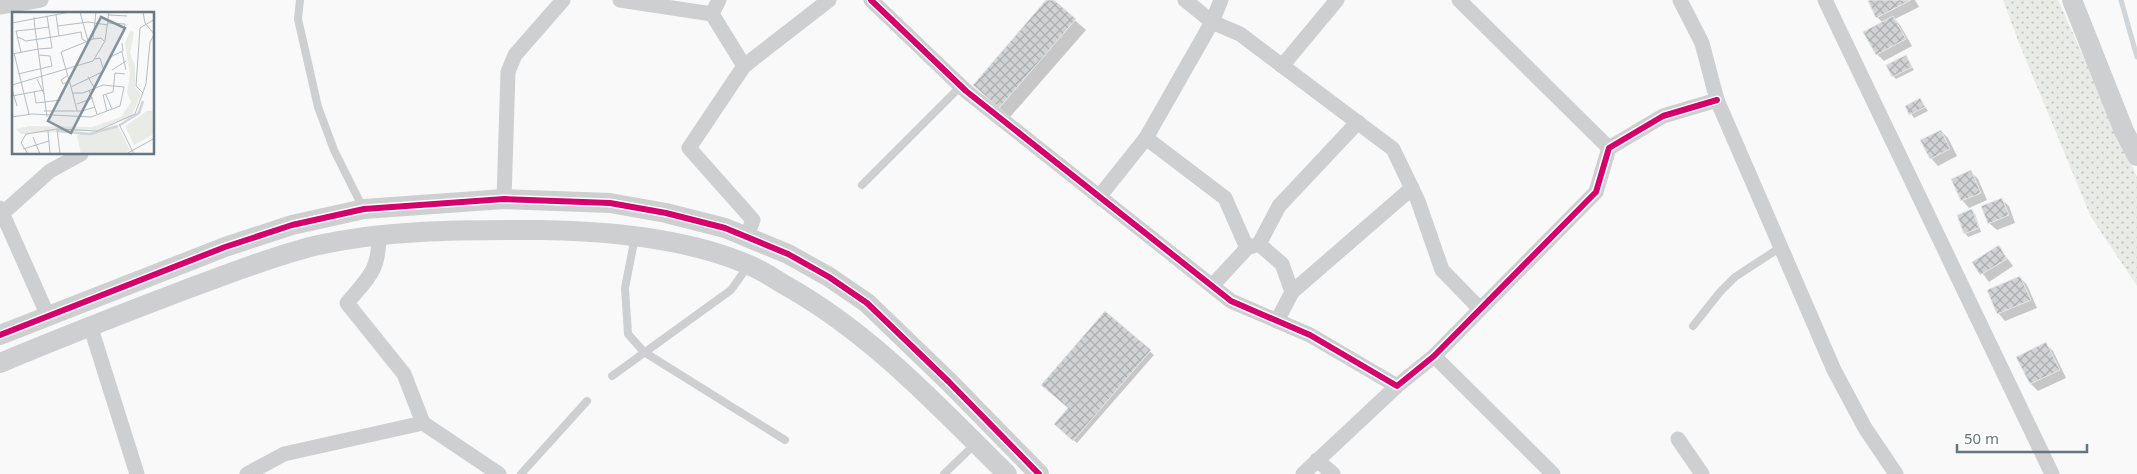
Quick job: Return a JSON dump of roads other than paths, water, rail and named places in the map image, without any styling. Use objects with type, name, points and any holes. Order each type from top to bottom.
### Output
[{"type":"street","points":[[0,7],[41,0]]},
{"type":"street","points":[[504,199],[508,72],[515,54],[563,0]]},
{"type":"street","points":[[620,0],[715,7],[744,66]]},
{"type":"street","points":[[747,236],[753,220],[689,148],[744,66],[829,0]]},
{"type":"street","points":[[871,0],[960,86],[1231,301],[1310,335],[1397,386]]},
{"type":"street","points":[[1185,0],[1212,22],[1240,34],[1393,149],[1412,188],[1442,270],[1480,309]]},
{"type":"street","points":[[1099,197],[1146,138],[1212,22],[1221,0]]},
{"type":"street","points":[[1459,0],[1609,148]]},
{"type":"street","points":[[1680,0],[1702,43],[1717,100],[1834,370],[1865,428],[1896,474]]},
{"type":"street","points":[[1825,0],[2052,474]]},
{"type":"street","points":[[2072,0],[2124,131],[2137,156]]},
{"type":"street","points":[[1282,66],[1334,1]]},
{"type":"street","points":[[1303,474],[1397,386],[1434,356],[1596,192],[1609,148],[1664,116],[1717,100]]},
{"type":"street","points":[[1212,286],[1253,246],[1279,206],[1358,122]]},
{"type":"street","points":[[1146,138],[1225,198],[1253,246],[1282,264],[1292,292]]},
{"type":"street","points":[[48,316],[1,210],[50,171],[79,155]]},
{"type":"street","points":[[1277,321],[1292,292],[1412,188]]},
{"type":"street","points":[[0,335],[225,247],[292,225],[364,209],[504,199],[610,203],[716,226],[747,236],[788,254],[829,277],[868,304],[950,382],[1039,474]]},
{"type":"street","points":[[0,363],[90,326],[253,264],[313,246],[378,235],[435,231],[563,231],[635,236],[707,250],[749,265],[808,298],[869,341],[1007,474]]},
{"type":"street","points":[[378,235],[378,258],[374,271],[347,302],[404,374],[423,423],[499,474]]},
{"type":"street","points":[[83,302],[93,341],[137,474]]},
{"type":"street","points":[[1434,356],[1553,474]]},
{"type":"street","points":[[247,474],[284,454],[423,423]]},
{"type":"street","points":[[1678,439],[1702,474]]},
{"type":"street","points":[[1317,460],[1333,474]]},
{"type":"lane","points":[[300,0],[298,19],[318,107],[334,150],[364,209]]},
{"type":"lane","points":[[862,185],[960,86]]},
{"type":"lane","points":[[635,236],[625,288],[628,334],[644,352],[785,440]]},
{"type":"lane","points":[[1693,326],[1720,292],[1735,277],[1781,247]]},
{"type":"lane","points":[[612,376],[731,290],[749,265]]},
{"type":"lane","points":[[521,474],[586,401]]},
{"type":"lane","points":[[944,474],[976,443]]},
{"type":"waterway","points":[[2121,0],[2137,57]]}]
